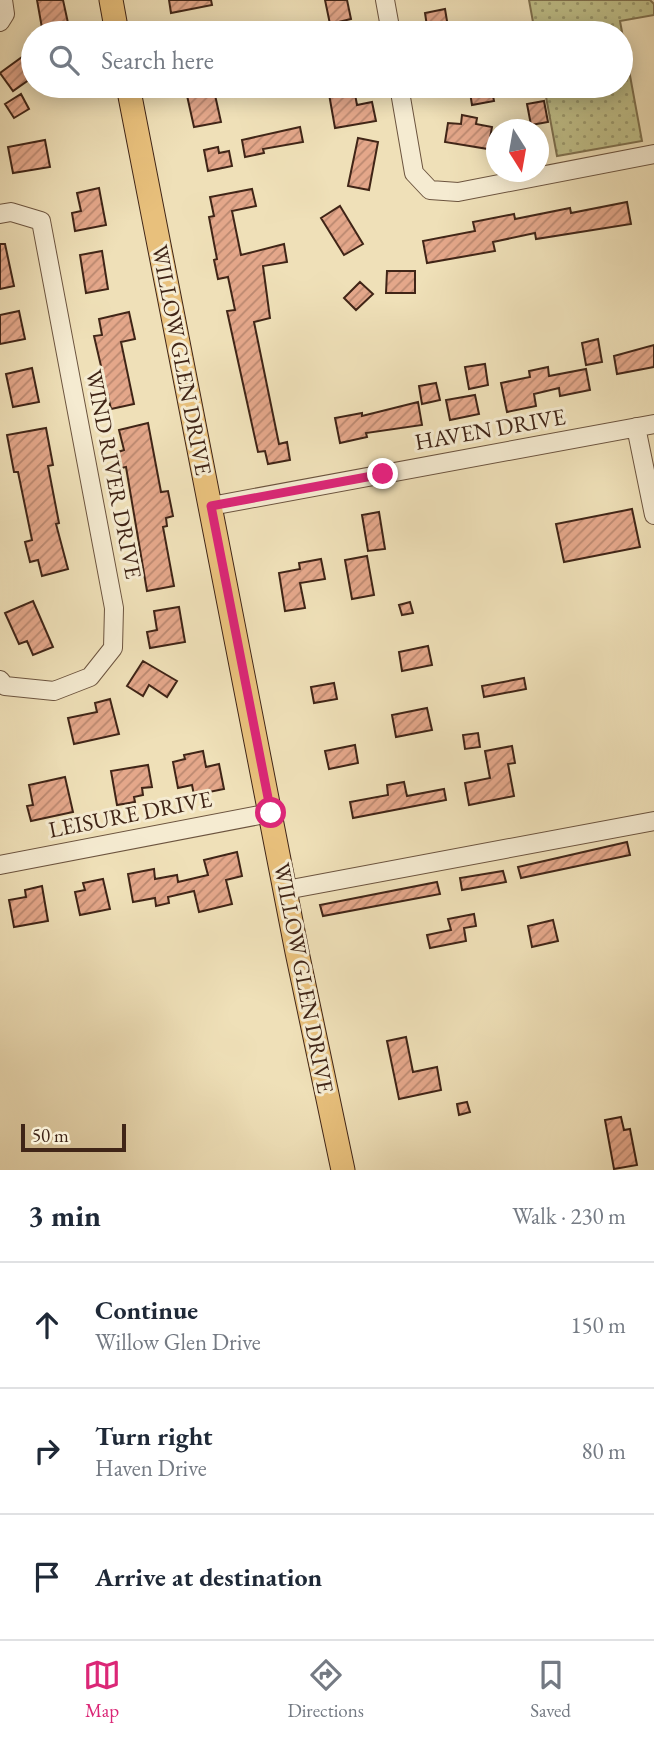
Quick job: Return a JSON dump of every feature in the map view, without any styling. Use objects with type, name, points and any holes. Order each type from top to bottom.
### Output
[{"type":"main road","points":[[111,0],[115,21]]},
{"type":"main road","name":"WILLOW GLEN DRIVE","points":[[130,98],[343,1170]]},
{"type":"street","points":[[0,22],[5,14],[3,0]]},
{"type":"street","points":[[385,0],[389,21]]},
{"type":"street","points":[[401,98],[414,173],[430,190],[458,192],[654,154]]},
{"type":"street","name":"WIND RIVER DRIVE","points":[[0,214],[12,212],[41,222],[114,608],[113,648],[90,677],[54,691],[5,686],[0,680]]},
{"type":"street","points":[[645,426],[654,515]]},
{"type":"street","name":"HAVEN DRIVE","points":[[211,506],[645,426]]},
{"type":"street","name":"LEISURE DRIVE","points":[[0,864],[271,813]]},
{"type":"street","points":[[286,890],[654,821]]},
{"type":"green space","points":[[529,0],[650,0],[654,4],[654,15],[620,21],[533,21]]},
{"type":"green space","points":[[633,92],[642,141],[557,156],[546,98],[633,98]]},
{"type":"building","points":[[37,0],[63,0],[68,21],[41,21]]},
{"type":"building","points":[[169,0],[211,0],[212,5],[171,13]]},
{"type":"building","points":[[325,0],[347,0],[351,19],[329,21]]},
{"type":"building","points":[[445,9],[447,21],[426,21],[425,13]]},
{"type":"building","points":[[21,58],[21,85],[13,91],[0,73]]},
{"type":"building","points":[[21,94],[29,109],[14,118],[5,104]]},
{"type":"building","points":[[188,98],[216,98],[221,122],[194,127]]},
{"type":"building","points":[[330,98],[356,98],[357,105],[372,102],[376,121],[335,128]]},
{"type":"building","points":[[471,98],[493,98],[494,101],[472,105]]},
{"type":"building","points":[[544,101],[547,119],[530,119],[527,104]]},
{"type":"building","points":[[462,115],[477,118],[476,124],[486,126],[486,149],[445,142],[448,123],[461,124]]},
{"type":"building","points":[[300,127],[303,142],[263,149],[264,153],[245,157],[242,140]]},
{"type":"building","points":[[358,138],[378,142],[369,190],[348,186]]},
{"type":"building","points":[[45,140],[50,167],[13,173],[8,147]]},
{"type":"building","points":[[218,147],[219,153],[229,151],[232,166],[208,171],[204,150]]},
{"type":"building","points":[[99,188],[106,225],[75,231],[72,213],[81,211],[77,193]]},
{"type":"building","points":[[252,189],[256,206],[232,211],[241,255],[284,244],[287,262],[263,266],[270,318],[254,322],[279,444],[287,442],[290,460],[268,464],[265,451],[258,452],[227,311],[235,310],[228,277],[218,279],[209,217],[214,216],[210,197]]},
{"type":"building","points":[[627,202],[631,224],[536,239],[535,233],[493,242],[495,251],[427,263],[423,241],[475,231],[473,222],[514,214],[515,219],[570,208],[571,213]]},
{"type":"building","points":[[340,206],[363,244],[344,255],[321,218]]},
{"type":"building","points":[[0,244],[5,244],[14,286],[0,289]]},
{"type":"building","points":[[102,251],[108,289],[86,293],[80,255]]},
{"type":"building","points":[[387,271],[415,271],[415,293],[386,293]]},
{"type":"building","points":[[360,282],[373,294],[356,310],[344,298]]},
{"type":"building","points":[[19,311],[25,339],[0,344],[0,315]]},
{"type":"building","points":[[129,312],[135,339],[121,342],[134,404],[111,409],[94,336],[102,335],[99,319]]},
{"type":"building","points":[[598,339],[602,362],[586,365],[582,343]]},
{"type":"building","points":[[654,345],[654,367],[617,374],[614,356]]},
{"type":"building","points":[[485,364],[488,385],[469,389],[465,367]]},
{"type":"building","points":[[548,367],[549,376],[586,369],[590,390],[560,396],[559,388],[534,394],[536,406],[507,412],[501,383],[530,377],[529,371]]},
{"type":"building","points":[[32,368],[39,402],[13,407],[6,374]]},
{"type":"building","points":[[436,383],[440,400],[422,404],[419,386]]},
{"type":"building","points":[[475,395],[479,414],[450,420],[446,400]]},
{"type":"building","points":[[418,402],[422,425],[366,433],[367,437],[340,443],[335,418],[362,413],[362,416]]},
{"type":"building","points":[[148,423],[161,492],[168,491],[173,516],[166,518],[167,526],[163,527],[174,586],[147,591],[126,467],[121,468],[118,452],[124,450],[119,430]]},
{"type":"building","points":[[46,428],[53,465],[48,466],[59,523],[56,524],[68,569],[42,576],[38,560],[30,562],[25,542],[32,540],[18,472],[14,472],[7,435]]},
{"type":"building","points":[[632,509],[640,547],[564,562],[556,524]]},
{"type":"building","points":[[379,512],[385,549],[368,551],[362,515]]},
{"type":"building","points":[[367,556],[374,595],[352,599],[345,560]]},
{"type":"building","points":[[321,559],[325,579],[300,583],[305,608],[285,611],[279,573],[300,569],[299,563]]},
{"type":"building","points":[[33,601],[53,647],[33,655],[27,641],[19,644],[5,613]]},
{"type":"building","points":[[410,602],[413,613],[402,615],[399,605]]},
{"type":"building","points":[[179,607],[185,642],[150,648],[147,632],[157,630],[154,611]]},
{"type":"building","points":[[428,646],[432,665],[402,671],[399,652]]},
{"type":"building","points":[[143,661],[177,681],[167,697],[149,685],[143,696],[127,686]]},
{"type":"building","points":[[524,678],[526,689],[484,697],[482,686]]},
{"type":"building","points":[[334,683],[337,699],[314,703],[311,687]]},
{"type":"building","points":[[110,699],[119,734],[74,744],[68,718],[97,712],[95,703]]},
{"type":"building","points":[[427,708],[432,730],[396,737],[392,715]]},
{"type":"building","points":[[478,733],[480,747],[465,749],[463,735]]},
{"type":"building","points":[[355,745],[358,763],[329,769],[325,751]]},
{"type":"building","points":[[512,746],[515,763],[508,764],[514,796],[469,805],[465,783],[490,778],[485,751]]},
{"type":"building","points":[[203,751],[206,767],[219,764],[224,789],[194,795],[192,785],[178,788],[173,762],[185,759],[184,755]]},
{"type":"building","points":[[148,765],[152,787],[142,788],[143,795],[134,797],[135,802],[117,805],[111,771]]},
{"type":"building","points":[[65,777],[73,812],[31,821],[27,806],[33,805],[29,785]]},
{"type":"building","points":[[404,782],[407,796],[444,789],[446,800],[353,818],[350,802],[388,795],[387,785]]},
{"type":"building","points":[[627,842],[630,855],[521,878],[518,867]]},
{"type":"building","points":[[237,852],[242,876],[226,880],[232,904],[199,912],[194,891],[168,897],[169,903],[156,906],[155,898],[133,902],[128,874],[154,869],[155,879],[177,875],[178,882],[208,875],[204,860]]},
{"type":"building","points":[[503,871],[506,882],[462,890],[460,878]]},
{"type":"building","points":[[103,879],[110,909],[80,915],[75,892],[85,890],[83,883]]},
{"type":"building","points":[[437,882],[440,894],[323,916],[320,905]]},
{"type":"building","points":[[42,886],[48,921],[14,927],[9,900],[26,897],[25,890]]},
{"type":"building","points":[[474,914],[476,926],[464,928],[466,941],[430,948],[427,935],[451,930],[448,919]]},
{"type":"building","points":[[553,920],[558,941],[532,947],[528,926]]},
{"type":"building","points":[[406,1037],[413,1072],[437,1067],[441,1090],[399,1099],[387,1041]]},
{"type":"building","points":[[467,1102],[470,1112],[459,1115],[457,1104]]},
{"type":"building","points":[[621,1117],[624,1130],[630,1129],[637,1165],[614,1169],[605,1120]]},
{"type":"route","points":[[271,813],[211,506],[383,474]]}]
